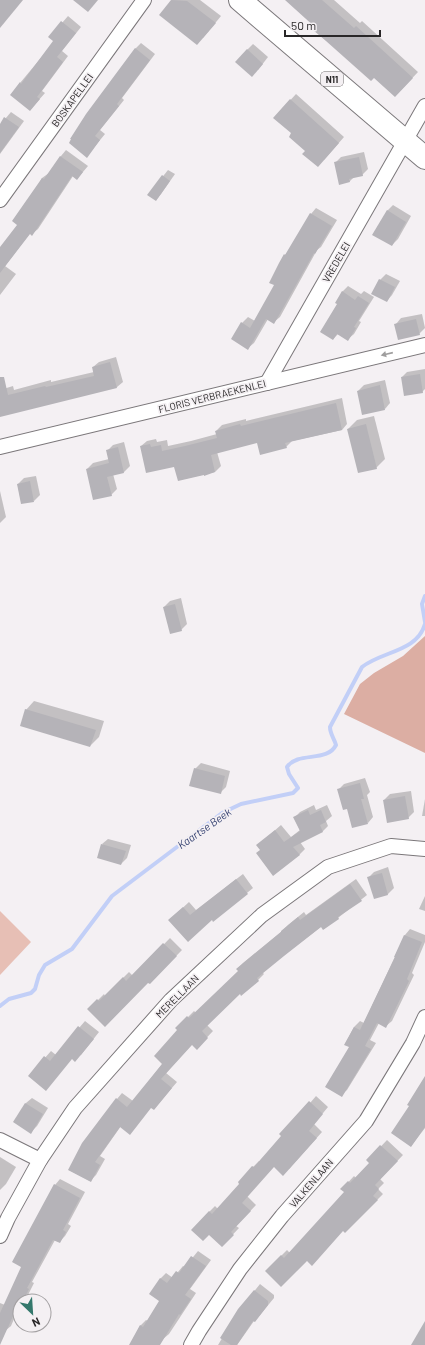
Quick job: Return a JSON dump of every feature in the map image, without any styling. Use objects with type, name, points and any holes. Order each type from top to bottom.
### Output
[{"type":"main road","name":"N11","points":[[240,0],[425,158]]},
{"type":"street","name":"BOSKAPELLEI","points":[[0,200],[144,0]]},
{"type":"street","name":"VREDELEI","points":[[268,383],[425,106]]},
{"type":"street","name":"FLORIS VERBRAEKENLEI","points":[[0,447],[425,345]]},
{"type":"street","name":"MERELLAAN","points":[[0,1236],[8,1218],[40,1160],[75,1108],[171,1000],[262,916],[328,867],[391,846],[425,849]]},
{"type":"street","name":"VALKENLAAN","points":[[192,1345],[240,1269],[282,1216],[366,1120],[413,1043],[425,1017]]},
{"type":"street","points":[[0,1140],[40,1160]]},
{"type":"shaded area","points":[[425,636],[425,753],[344,714],[360,684],[374,673],[403,656]]},
{"type":"shaded area","points":[[0,911],[31,942],[0,975]]},
{"type":"building","points":[[0,0],[23,0],[0,28]]},
{"type":"building","points":[[73,0],[98,0],[88,12]]},
{"type":"building","points":[[171,0],[187,1],[216,23],[197,45],[159,15]]},
{"type":"building","points":[[285,0],[322,0],[354,28],[356,26],[413,78],[395,97],[374,78],[371,81],[313,30],[316,28]]},
{"type":"building","points":[[61,21],[76,33],[57,57],[63,62],[37,97],[40,99],[30,111],[10,95],[20,82],[21,84],[53,41],[48,37]]},
{"type":"building","points":[[135,48],[150,60],[117,104],[119,106],[95,136],[100,140],[87,158],[69,143],[70,139],[86,114]]},
{"type":"building","points":[[247,49],[263,64],[252,77],[235,62]]},
{"type":"building","points":[[290,99],[339,143],[318,167],[302,154],[305,151],[289,137],[291,133],[273,118]]},
{"type":"building","points":[[4,117],[19,127],[0,153],[0,124]]},
{"type":"building","points":[[60,156],[83,172],[77,180],[72,176],[32,236],[30,234],[0,273],[0,247],[17,225],[12,221],[42,178],[44,179]]},
{"type":"building","points":[[359,157],[363,176],[349,179],[350,182],[339,185],[334,162]]},
{"type":"building","points":[[162,175],[170,181],[156,201],[147,195]]},
{"type":"building","points":[[387,210],[406,222],[392,246],[372,235]]},
{"type":"building","points":[[310,213],[332,226],[315,254],[314,253],[274,324],[266,319],[248,350],[231,339],[241,322],[250,328],[274,285],[269,283],[279,263]]},
{"type":"building","points":[[379,279],[395,287],[387,302],[371,294]]},
{"type":"building","points":[[342,291],[355,300],[358,296],[369,303],[354,327],[356,328],[348,341],[337,334],[333,340],[320,332],[337,304],[335,303]]},
{"type":"building","points":[[416,319],[420,335],[398,340],[394,324]]},
{"type":"building","points":[[110,362],[117,388],[0,417],[0,377],[4,377],[8,395],[94,376],[92,367]]},
{"type":"building","points":[[420,374],[423,393],[404,396],[401,377]]},
{"type":"building","points":[[380,385],[385,410],[362,415],[357,391]]},
{"type":"building","points":[[336,403],[342,430],[285,443],[287,448],[260,455],[257,443],[211,455],[215,472],[204,476],[178,481],[174,467],[146,473],[140,446],[150,444],[151,447],[161,445],[162,451],[185,446],[217,438],[215,431]]},
{"type":"building","points":[[366,424],[377,469],[358,473],[347,429]]},
{"type":"building","points":[[118,447],[124,473],[107,477],[112,496],[93,500],[86,469],[109,463],[106,450]]},
{"type":"building","points":[[30,481],[34,502],[21,504],[17,484]]},
{"type":"building","points":[[175,604],[182,631],[170,634],[163,607]]},
{"type":"building","points":[[25,709],[96,730],[90,747],[20,726]]},
{"type":"building","points":[[194,768],[225,776],[221,794],[189,786]]},
{"type":"building","points":[[360,783],[364,799],[361,799],[368,824],[352,828],[347,809],[343,810],[337,789]]},
{"type":"building","points":[[405,796],[409,819],[387,823],[383,800]]},
{"type":"building","points":[[308,810],[310,815],[321,810],[326,822],[320,825],[323,832],[293,847],[300,855],[273,876],[256,853],[260,850],[256,845],[275,830],[284,842],[300,831],[293,817]]},
{"type":"building","points":[[101,844],[126,851],[121,865],[97,858]]},
{"type":"building","points":[[382,873],[388,895],[374,899],[367,877]]},
{"type":"building","points":[[236,879],[248,894],[213,922],[212,920],[188,942],[168,920],[183,907],[190,915]]},
{"type":"building","points":[[350,884],[362,901],[338,917],[339,919],[323,930],[321,927],[284,956],[257,978],[259,981],[241,996],[240,994],[202,1031],[208,1038],[197,1050],[192,1045],[161,1079],[172,1088],[154,1110],[151,1108],[130,1135],[120,1127],[95,1162],[100,1165],[91,1182],[68,1170],[82,1143],[116,1098],[127,1107],[162,1064],[154,1056],[177,1030],[175,1028],[187,1016],[189,1018],[238,971],[236,969],[298,917],[300,920]]},
{"type":"building","points":[[404,935],[422,942],[407,979],[409,981],[386,1028],[377,1023],[365,1046],[371,1049],[342,1097],[325,1087],[349,1047],[344,1045],[354,1027],[360,1030]]},
{"type":"building","points":[[163,943],[177,956],[105,1027],[87,1009],[97,999],[99,1001],[123,977],[126,981]]},
{"type":"building","points":[[78,1026],[94,1039],[75,1062],[72,1059],[46,1091],[28,1076],[44,1056],[50,1061]]},
{"type":"building","points":[[425,1076],[425,1127],[411,1147],[391,1133],[409,1106],[407,1105]]},
{"type":"building","points":[[309,1101],[323,1114],[309,1131],[317,1138],[283,1176],[274,1167],[242,1203],[251,1211],[231,1232],[234,1235],[222,1247],[209,1235],[203,1241],[191,1230],[209,1211],[212,1214],[239,1184],[238,1182],[252,1166],[254,1167],[281,1136],[279,1134]]},
{"type":"building","points":[[25,1103],[43,1114],[31,1134],[13,1122]]},
{"type":"building","points":[[380,1145],[398,1161],[375,1185],[379,1189],[373,1196],[378,1200],[345,1233],[343,1231],[312,1266],[307,1261],[281,1287],[265,1271],[281,1255],[284,1258],[344,1192],[340,1189],[348,1181],[350,1183],[369,1163],[366,1160]]},
{"type":"building","points":[[54,1184],[80,1198],[63,1230],[66,1232],[60,1243],[53,1240],[27,1288],[29,1289],[27,1293],[12,1293],[12,1318],[0,1345],[0,1313],[21,1267],[12,1262]]},
{"type":"building","points":[[191,1256],[206,1266],[185,1295],[191,1299],[180,1315],[179,1314],[160,1345],[129,1345],[140,1325],[143,1327],[159,1301],[149,1294],[160,1278],[167,1283],[176,1271],[179,1273]]},
{"type":"building","points":[[254,1290],[268,1301],[268,1305],[255,1322],[253,1321],[237,1345],[231,1345],[220,1338],[238,1309]]},
{"type":"building","points":[[425,1321],[425,1345],[411,1345]]},
{"type":"waterway","name":"Kaartse Beek","points":[[425,596],[422,604],[425,622]]},
{"type":"waterway","name":"Kaartse Beek","points":[[0,1006],[9,999],[31,993],[35,989],[39,975],[45,965],[72,949],[112,896],[222,813],[241,804],[293,793],[298,788],[289,774],[287,767],[298,759],[326,754],[336,745],[331,734],[330,727],[362,667],[379,657],[407,646],[421,633],[425,624]]}]
